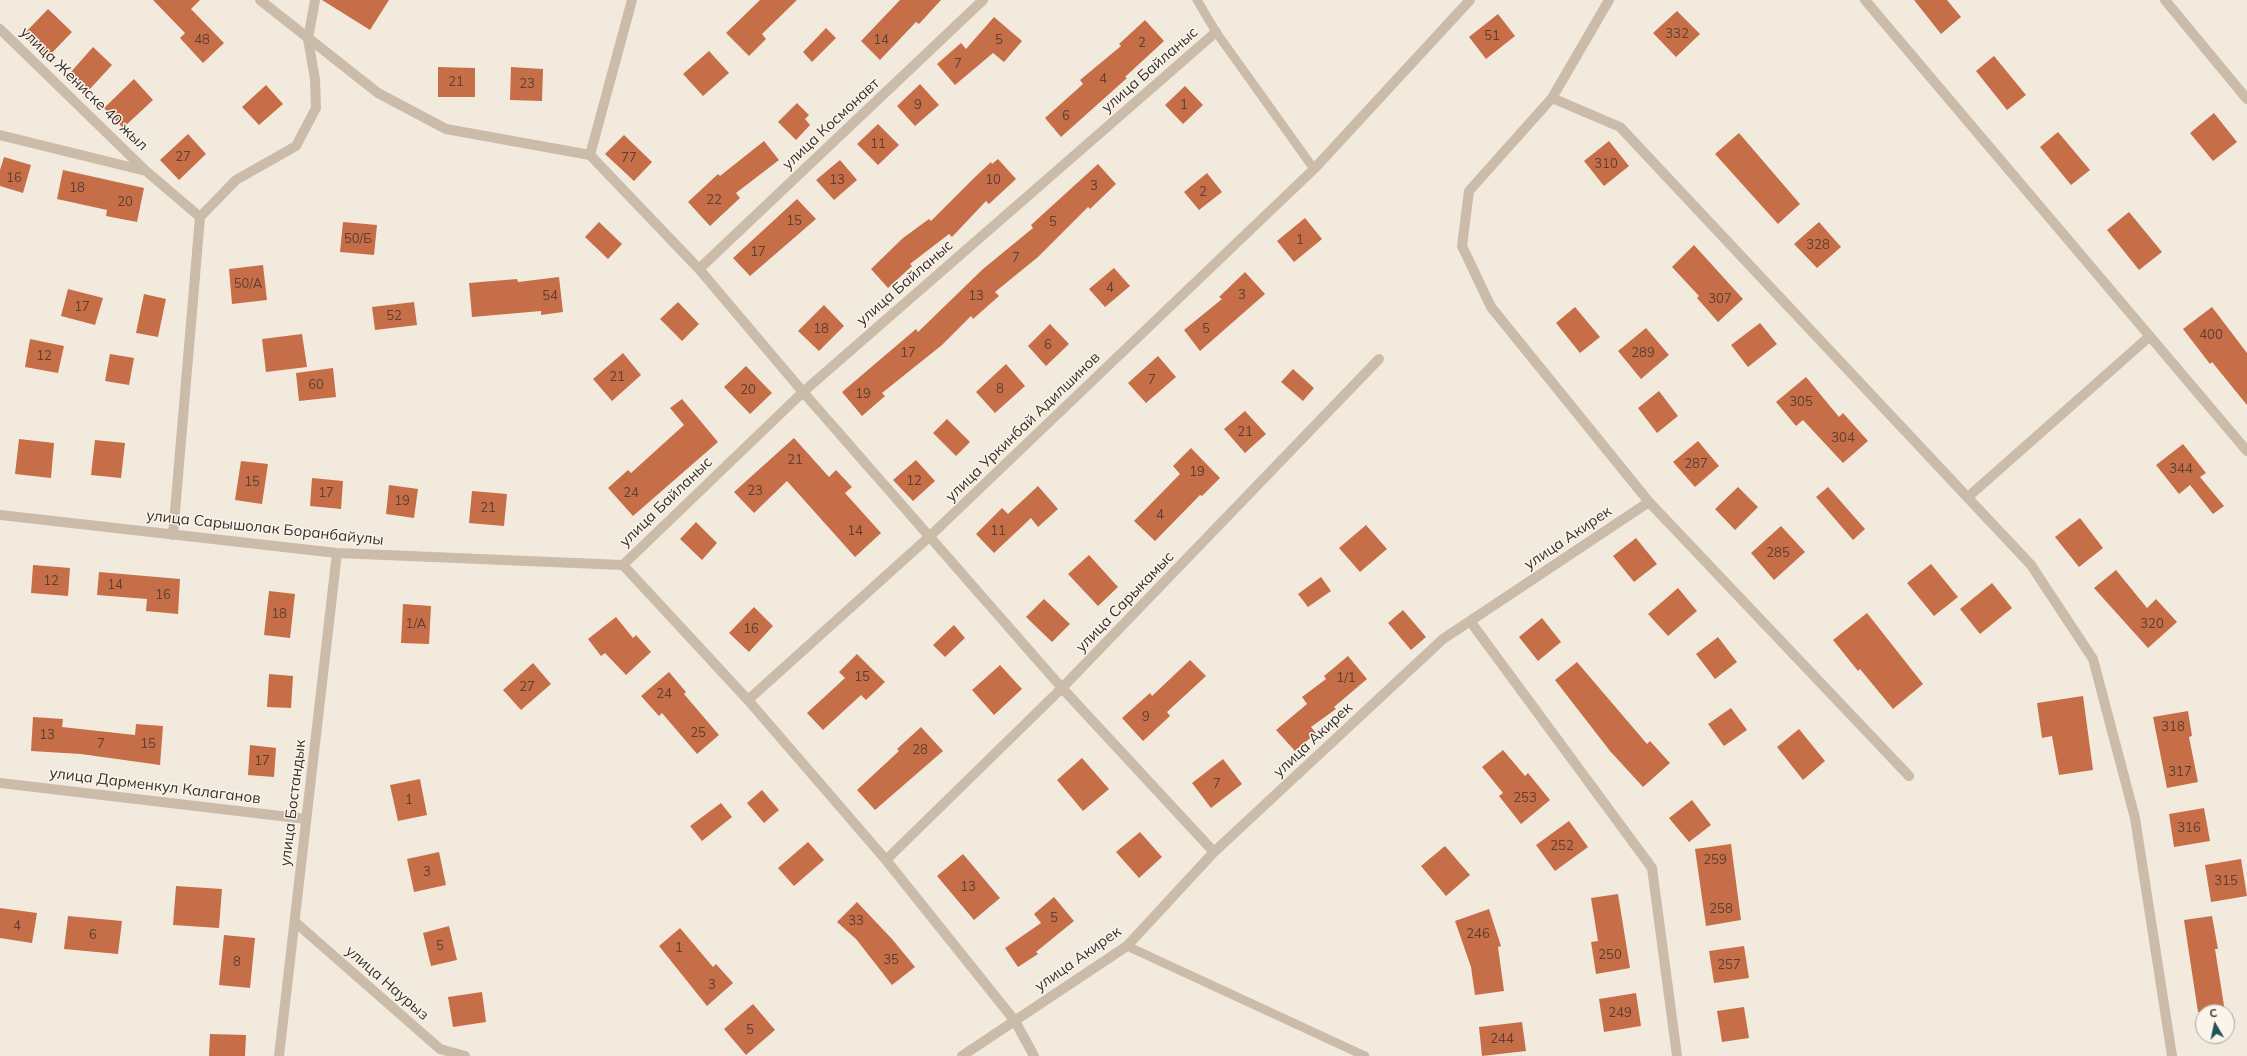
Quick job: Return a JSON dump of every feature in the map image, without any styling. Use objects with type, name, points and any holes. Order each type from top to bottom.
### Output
[{"type":"street","points":[[260,0],[378,93],[446,129],[590,155],[699,269],[803,392],[1062,688],[1214,852]]},
{"type":"street","points":[[173,535],[200,217],[236,180],[296,146],[316,108],[315,79],[308,39],[315,0]]},
{"type":"street","points":[[590,155],[632,0]]},
{"type":"street","name":"улица Космонавт","points":[[699,269],[983,0]]},
{"type":"street","name":"улица Уркинбай Адилшинов","points":[[748,700],[930,538],[1314,169],[1470,0]]},
{"type":"street","points":[[1608,0],[1552,98],[1469,191],[1462,246],[1491,307],[1648,502],[1909,776]]},
{"type":"street","points":[[1865,0],[2247,451]]},
{"type":"street","points":[[2165,0],[2247,99]]},
{"type":"street","name":"улица Жениске 40 жыл","points":[[0,29],[146,171],[200,217]]},
{"type":"street","name":"улица Байланыс","points":[[623,565],[803,392],[1216,32]]},
{"type":"street","points":[[1552,98],[1620,127],[2031,565],[2093,659],[2135,818],[2172,1056]]},
{"type":"street","points":[[0,135],[146,171]]},
{"type":"street","points":[[1968,497],[2150,336]]},
{"type":"street","name":"улица Сарыкамыс","points":[[886,860],[1062,688],[1379,359]]},
{"type":"street","name":"улица Акирек","points":[[1015,1021],[1127,946],[1214,852],[1443,639],[1648,502]]},
{"type":"street","name":"улица Сарышолак Боранбайулы","points":[[0,515],[337,553],[623,565]]},
{"type":"street","name":"улица Бостандык","points":[[279,1056],[337,553]]},
{"type":"street","points":[[623,565],[748,700],[886,860],[1015,1021],[1034,1056]]},
{"type":"street","points":[[1470,621],[1652,868],[1677,1056]]},
{"type":"street","name":"улица Дарменкул Калаганов","points":[[0,783],[306,818]]},
{"type":"street","name":"улица Наурыз","points":[[295,922],[440,1049],[465,1056]]},
{"type":"street","points":[[962,1056],[1015,1021]]},
{"type":"lane","points":[[1198,0],[1216,32],[1314,169]]},
{"type":"lane","points":[[1127,946],[1365,1056]]},
{"type":"building","points":[[153,0],[200,0],[191,9],[224,43],[203,63],[180,38],[185,33]]},
{"type":"building","points":[[322,0],[389,0],[370,30]]},
{"type":"building","points":[[760,0],[797,0],[762,34],[766,39],[749,56],[726,33]]},
{"type":"building","points":[[900,0],[941,0],[919,24],[916,22],[880,60],[861,41]]},
{"type":"building","points":[[1914,0],[1947,0],[1961,17],[1941,34]]},
{"type":"building","points":[[48,9],[72,32],[47,58],[23,35]]},
{"type":"building","points":[[1677,11],[1700,34],[1676,57],[1653,33]]},
{"type":"building","points":[[1498,14],[1515,36],[1486,59],[1469,37]]},
{"type":"building","points":[[994,17],[1022,41],[1004,62],[993,53],[955,85],[937,64],[961,43],[966,49]]},
{"type":"building","points":[[1145,20],[1164,41],[1125,77],[1127,78],[1061,137],[1045,118],[1083,84],[1080,80],[1121,46],[1119,44]]},
{"type":"building","points":[[826,28],[836,38],[812,62],[803,52]]},
{"type":"building","points":[[93,47],[112,65],[89,90],[70,73]]},
{"type":"building","points":[[709,51],[729,73],[703,96],[683,74]]},
{"type":"building","points":[[1994,56],[2026,95],[2007,110],[1976,71]]},
{"type":"building","points":[[438,67],[475,68],[475,97],[438,97]]},
{"type":"building","points":[[511,67],[543,69],[542,101],[510,100]]},
{"type":"building","points":[[134,79],[153,100],[123,128],[104,108]]},
{"type":"building","points":[[920,84],[939,105],[915,126],[897,106]]},
{"type":"building","points":[[266,85],[283,104],[259,125],[242,107]]},
{"type":"building","points":[[1185,86],[1203,105],[1183,124],[1165,105]]},
{"type":"building","points":[[797,103],[809,115],[805,119],[810,125],[796,140],[778,122]]},
{"type":"building","points":[[2214,113],[2237,142],[2213,161],[2190,133]]},
{"type":"building","points":[[878,124],[899,145],[878,165],[857,144]]},
{"type":"building","points":[[2058,132],[2090,170],[2071,185],[2040,147]]},
{"type":"building","points":[[1739,133],[1800,204],[1778,224],[1715,154]]},
{"type":"building","points":[[188,134],[206,154],[179,180],[160,160]]},
{"type":"building","points":[[624,135],[652,162],[634,181],[605,154]]},
{"type":"building","points":[[764,141],[779,160],[736,193],[740,198],[710,226],[688,202],[718,174],[720,176]]},
{"type":"building","points":[[1609,141],[1629,166],[1604,186],[1584,161]]},
{"type":"building","points":[[4,157],[31,165],[23,193],[0,186],[0,170]]},
{"type":"building","points":[[998,159],[1016,179],[989,204],[986,201],[952,237],[949,234],[910,264],[912,266],[888,288],[871,269],[903,238],[929,219],[931,221],[991,162],[992,164]]},
{"type":"building","points":[[840,160],[857,180],[834,200],[816,180]]},
{"type":"building","points":[[1098,164],[1116,184],[1090,209],[1088,207],[1038,257],[995,292],[999,296],[973,319],[971,316],[942,345],[882,393],[885,396],[862,416],[842,392],[916,329],[918,332],[983,269],[1033,228],[1031,225]]},
{"type":"building","points":[[63,170],[144,188],[137,222],[106,216],[107,210],[57,199]]},
{"type":"building","points":[[1207,173],[1222,192],[1199,210],[1184,192]]},
{"type":"building","points":[[797,199],[816,219],[750,276],[733,258]]},
{"type":"building","points":[[2129,212],[2162,252],[2139,270],[2107,230]]},
{"type":"building","points":[[1305,218],[1322,239],[1294,262],[1277,241]]},
{"type":"building","points":[[343,222],[377,225],[374,255],[340,252]]},
{"type":"building","points":[[599,222],[622,244],[608,259],[585,237]]},
{"type":"building","points":[[1819,222],[1841,247],[1817,268],[1794,244]]},
{"type":"building","points":[[1694,245],[1743,299],[1718,322],[1697,298],[1699,296],[1672,267]]},
{"type":"building","points":[[263,265],[267,300],[232,304],[229,269]]},
{"type":"building","points":[[1114,268],[1130,286],[1105,307],[1089,289]]},
{"type":"building","points":[[1245,272],[1265,294],[1200,351],[1184,330],[1222,299],[1219,297]]},
{"type":"building","points":[[559,277],[563,312],[541,315],[541,311],[472,317],[469,283],[517,279],[518,282]]},
{"type":"building","points":[[68,289],[103,298],[95,325],[61,316]]},
{"type":"building","points":[[144,294],[166,299],[158,337],[136,333]]},
{"type":"building","points":[[414,302],[417,325],[375,330],[372,307]]},
{"type":"building","points":[[678,302],[699,324],[682,341],[660,319]]},
{"type":"building","points":[[824,305],[844,326],[819,351],[798,331]]},
{"type":"building","points":[[1575,307],[1600,337],[1580,353],[1556,323]]},
{"type":"building","points":[[2212,307],[2247,353],[2247,405],[2212,362],[2210,364],[2183,329]]},
{"type":"building","points":[[1760,323],[1777,344],[1748,367],[1731,345]]},
{"type":"building","points":[[1050,324],[1069,344],[1046,366],[1028,346]]},
{"type":"building","points":[[1646,328],[1669,355],[1641,379],[1618,351]]},
{"type":"building","points":[[302,334],[307,367],[266,372],[262,339]]},
{"type":"building","points":[[30,339],[64,346],[58,373],[25,367]]},
{"type":"building","points":[[623,353],[641,375],[612,401],[593,379]]},
{"type":"building","points":[[110,354],[134,358],[129,385],[105,381]]},
{"type":"building","points":[[1158,356],[1176,377],[1146,403],[1128,383]]},
{"type":"building","points":[[1006,364],[1025,386],[995,413],[976,392]]},
{"type":"building","points":[[746,366],[772,393],[750,414],[724,387]]},
{"type":"building","points":[[333,368],[336,397],[299,401],[296,373]]},
{"type":"building","points":[[1293,369],[1314,388],[1303,401],[1281,382]]},
{"type":"building","points":[[1806,377],[1839,417],[1843,413],[1868,441],[1843,463],[1803,420],[1796,426],[1776,402]]},
{"type":"building","points":[[1659,391],[1678,416],[1657,433],[1638,408]]},
{"type":"building","points":[[682,399],[718,442],[633,516],[608,488],[628,470],[631,473],[684,425],[670,408]]},
{"type":"building","points":[[1245,411],[1266,434],[1245,453],[1224,429]]},
{"type":"building","points":[[947,419],[970,442],[956,456],[933,433]]},
{"type":"building","points":[[794,438],[829,477],[836,470],[852,487],[845,493],[881,533],[855,557],[787,481],[754,513],[734,492]]},
{"type":"building","points":[[19,439],[54,443],[51,478],[15,474]]},
{"type":"building","points":[[95,440],[125,443],[121,478],[91,475]]},
{"type":"building","points":[[1698,441],[1719,466],[1695,487],[1673,462]]},
{"type":"building","points":[[2183,444],[2206,473],[2200,477],[2224,506],[2213,514],[2190,485],[2179,494],[2156,465]]},
{"type":"building","points":[[1191,448],[1220,478],[1202,496],[1200,495],[1155,541],[1134,521],[1180,474],[1173,466]]},
{"type":"building","points":[[916,460],[935,481],[913,501],[893,480]]},
{"type":"building","points":[[241,461],[268,464],[262,504],[235,500]]},
{"type":"building","points":[[312,478],[343,481],[341,509],[310,506]]},
{"type":"building","points":[[389,485],[418,489],[414,518],[386,514]]},
{"type":"building","points":[[1038,486],[1058,509],[1038,527],[1031,518],[994,553],[976,534],[1002,508],[1008,514]]},
{"type":"building","points":[[1738,487],[1758,507],[1735,530],[1715,509]]},
{"type":"building","points":[[1828,487],[1865,529],[1853,540],[1816,497]]},
{"type":"building","points":[[472,491],[507,494],[504,526],[469,523]]},
{"type":"building","points":[[2080,518],[2103,548],[2079,567],[2055,537]]},
{"type":"building","points":[[696,522],[717,543],[702,560],[680,539]]},
{"type":"building","points":[[1366,525],[1387,549],[1360,572],[1339,548]]},
{"type":"building","points":[[1781,526],[1805,552],[1774,580],[1751,553]]},
{"type":"building","points":[[1636,538],[1657,564],[1634,582],[1613,556]]},
{"type":"building","points":[[1089,555],[1118,587],[1098,606],[1068,574]]},
{"type":"building","points":[[1931,564],[1958,597],[1934,616],[1907,583]]},
{"type":"building","points":[[33,565],[70,568],[68,596],[31,593]]},
{"type":"building","points":[[2116,570],[2147,608],[2156,599],[2177,622],[2148,648],[2094,588]]},
{"type":"building","points":[[99,572],[180,579],[178,614],[146,611],[147,599],[97,595]]},
{"type":"building","points":[[1321,577],[1331,591],[1308,607],[1298,594]]},
{"type":"building","points":[[1992,583],[2012,608],[1980,634],[1960,609]]},
{"type":"building","points":[[1678,588],[1697,611],[1668,636],[1648,614]]},
{"type":"building","points":[[269,591],[295,594],[290,638],[264,635]]},
{"type":"building","points":[[1044,599],[1070,624],[1052,642],[1026,617]]},
{"type":"building","points":[[403,604],[431,606],[429,644],[401,643]]},
{"type":"building","points":[[754,607],[773,626],[749,652],[729,633]]},
{"type":"building","points":[[1403,610],[1426,637],[1411,650],[1388,623]]},
{"type":"building","points":[[1867,613],[1923,684],[1893,709],[1860,669],[1858,671],[1833,640]]},
{"type":"building","points":[[616,617],[633,638],[636,635],[651,652],[626,675],[605,653],[601,656],[588,639]]},
{"type":"building","points":[[1542,618],[1561,642],[1538,661],[1519,637]]},
{"type":"building","points":[[954,625],[965,638],[945,657],[933,645]]},
{"type":"building","points":[[1718,637],[1737,662],[1715,679],[1696,654]]},
{"type":"building","points":[[857,654],[885,682],[866,700],[861,695],[823,730],[807,713],[845,678],[839,672]]},
{"type":"building","points":[[1348,656],[1367,679],[1334,707],[1336,709],[1311,727],[1316,733],[1295,751],[1276,730],[1307,704],[1302,697],[1326,679],[1324,676]]},
{"type":"building","points":[[1190,660],[1206,676],[1167,712],[1170,716],[1143,741],[1122,718],[1150,693],[1152,696]]},
{"type":"building","points":[[1577,662],[1647,744],[1650,741],[1670,763],[1643,787],[1610,751],[1555,680]]},
{"type":"building","points":[[533,663],[551,684],[521,710],[503,690]]},
{"type":"building","points":[[1000,665],[1022,689],[994,715],[972,690]]},
{"type":"building","points":[[669,672],[686,692],[684,694],[719,735],[697,754],[662,713],[659,716],[641,696]]},
{"type":"building","points":[[269,674],[293,676],[291,708],[267,707]]},
{"type":"building","points":[[2083,696],[2093,770],[2059,775],[2052,736],[2042,738],[2037,703]]},
{"type":"building","points":[[1731,708],[1747,730],[1724,746],[1708,724]]},
{"type":"building","points":[[2188,711],[2192,736],[2189,737],[2198,782],[2167,788],[2153,717]]},
{"type":"building","points":[[33,717],[63,719],[62,727],[135,735],[136,724],[163,726],[160,765],[81,754],[31,751]]},
{"type":"building","points":[[921,727],[943,751],[875,810],[857,790],[899,751],[897,749]]},
{"type":"building","points":[[1799,729],[1825,761],[1803,780],[1777,747]]},
{"type":"building","points":[[250,745],[276,748],[274,777],[248,775]]},
{"type":"building","points":[[1503,750],[1525,776],[1528,773],[1550,800],[1521,824],[1499,796],[1503,793],[1482,767]]},
{"type":"building","points":[[1082,758],[1109,789],[1083,811],[1057,780]]},
{"type":"building","points":[[1223,759],[1242,784],[1211,808],[1192,783]]},
{"type":"building","points":[[420,779],[427,815],[398,821],[390,785]]},
{"type":"building","points":[[762,790],[779,810],[764,823],[747,803]]},
{"type":"building","points":[[1692,800],[1711,825],[1689,842],[1669,818]]},
{"type":"building","points":[[721,803],[732,817],[702,841],[690,826]]},
{"type":"building","points":[[2204,808],[2210,841],[2174,847],[2169,814]]},
{"type":"building","points":[[1569,821],[1588,847],[1555,871],[1536,845]]},
{"type":"building","points":[[1140,832],[1162,857],[1139,878],[1116,852]]},
{"type":"building","points":[[808,842],[824,860],[794,886],[778,868]]},
{"type":"building","points":[[1731,844],[1741,920],[1706,926],[1695,849]]},
{"type":"building","points":[[1445,846],[1470,875],[1446,896],[1421,866]]},
{"type":"building","points":[[439,852],[446,885],[414,892],[407,859]]},
{"type":"building","points":[[963,854],[1000,898],[974,920],[937,876]]},
{"type":"building","points":[[2241,859],[2247,896],[2211,902],[2205,865]]},
{"type":"building","points":[[176,886],[222,889],[219,928],[173,925]]},
{"type":"building","points":[[1618,894],[1630,968],[1596,974],[1591,942],[1598,941],[1591,898]]},
{"type":"building","points":[[1054,897],[1074,921],[1036,952],[1038,954],[1018,967],[1005,948],[1041,923],[1034,914]]},
{"type":"building","points":[[857,902],[892,939],[915,967],[892,985],[856,939],[837,922]]},
{"type":"building","points":[[0,908],[37,913],[32,943],[0,938]]},
{"type":"building","points":[[1489,909],[1501,946],[1498,947],[1504,991],[1475,995],[1471,967],[1455,921]]},
{"type":"building","points":[[68,916],[122,921],[118,954],[64,949]]},
{"type":"building","points":[[2212,916],[2218,949],[2215,949],[2224,1004],[2197,1004],[2184,920]]},
{"type":"building","points":[[449,926],[457,960],[431,966],[423,933]]},
{"type":"building","points":[[680,928],[713,967],[716,964],[733,983],[707,1006],[659,946]]},
{"type":"building","points":[[224,935],[255,938],[250,988],[219,985]]},
{"type":"building","points":[[1744,946],[1749,978],[1714,983],[1709,951]]},
{"type":"building","points":[[482,992],[486,1022],[453,1027],[448,997]]},
{"type":"building","points":[[1636,993],[1641,1026],[1604,1032],[1599,999]]},
{"type":"building","points":[[753,1004],[775,1030],[746,1055],[724,1029]]},
{"type":"building","points":[[1744,1007],[1749,1038],[1722,1042],[1717,1011]]},
{"type":"building","points":[[1522,1022],[1526,1051],[1482,1056],[1479,1027]]},
{"type":"building","points":[[210,1034],[246,1035],[245,1056],[209,1056]]}]
